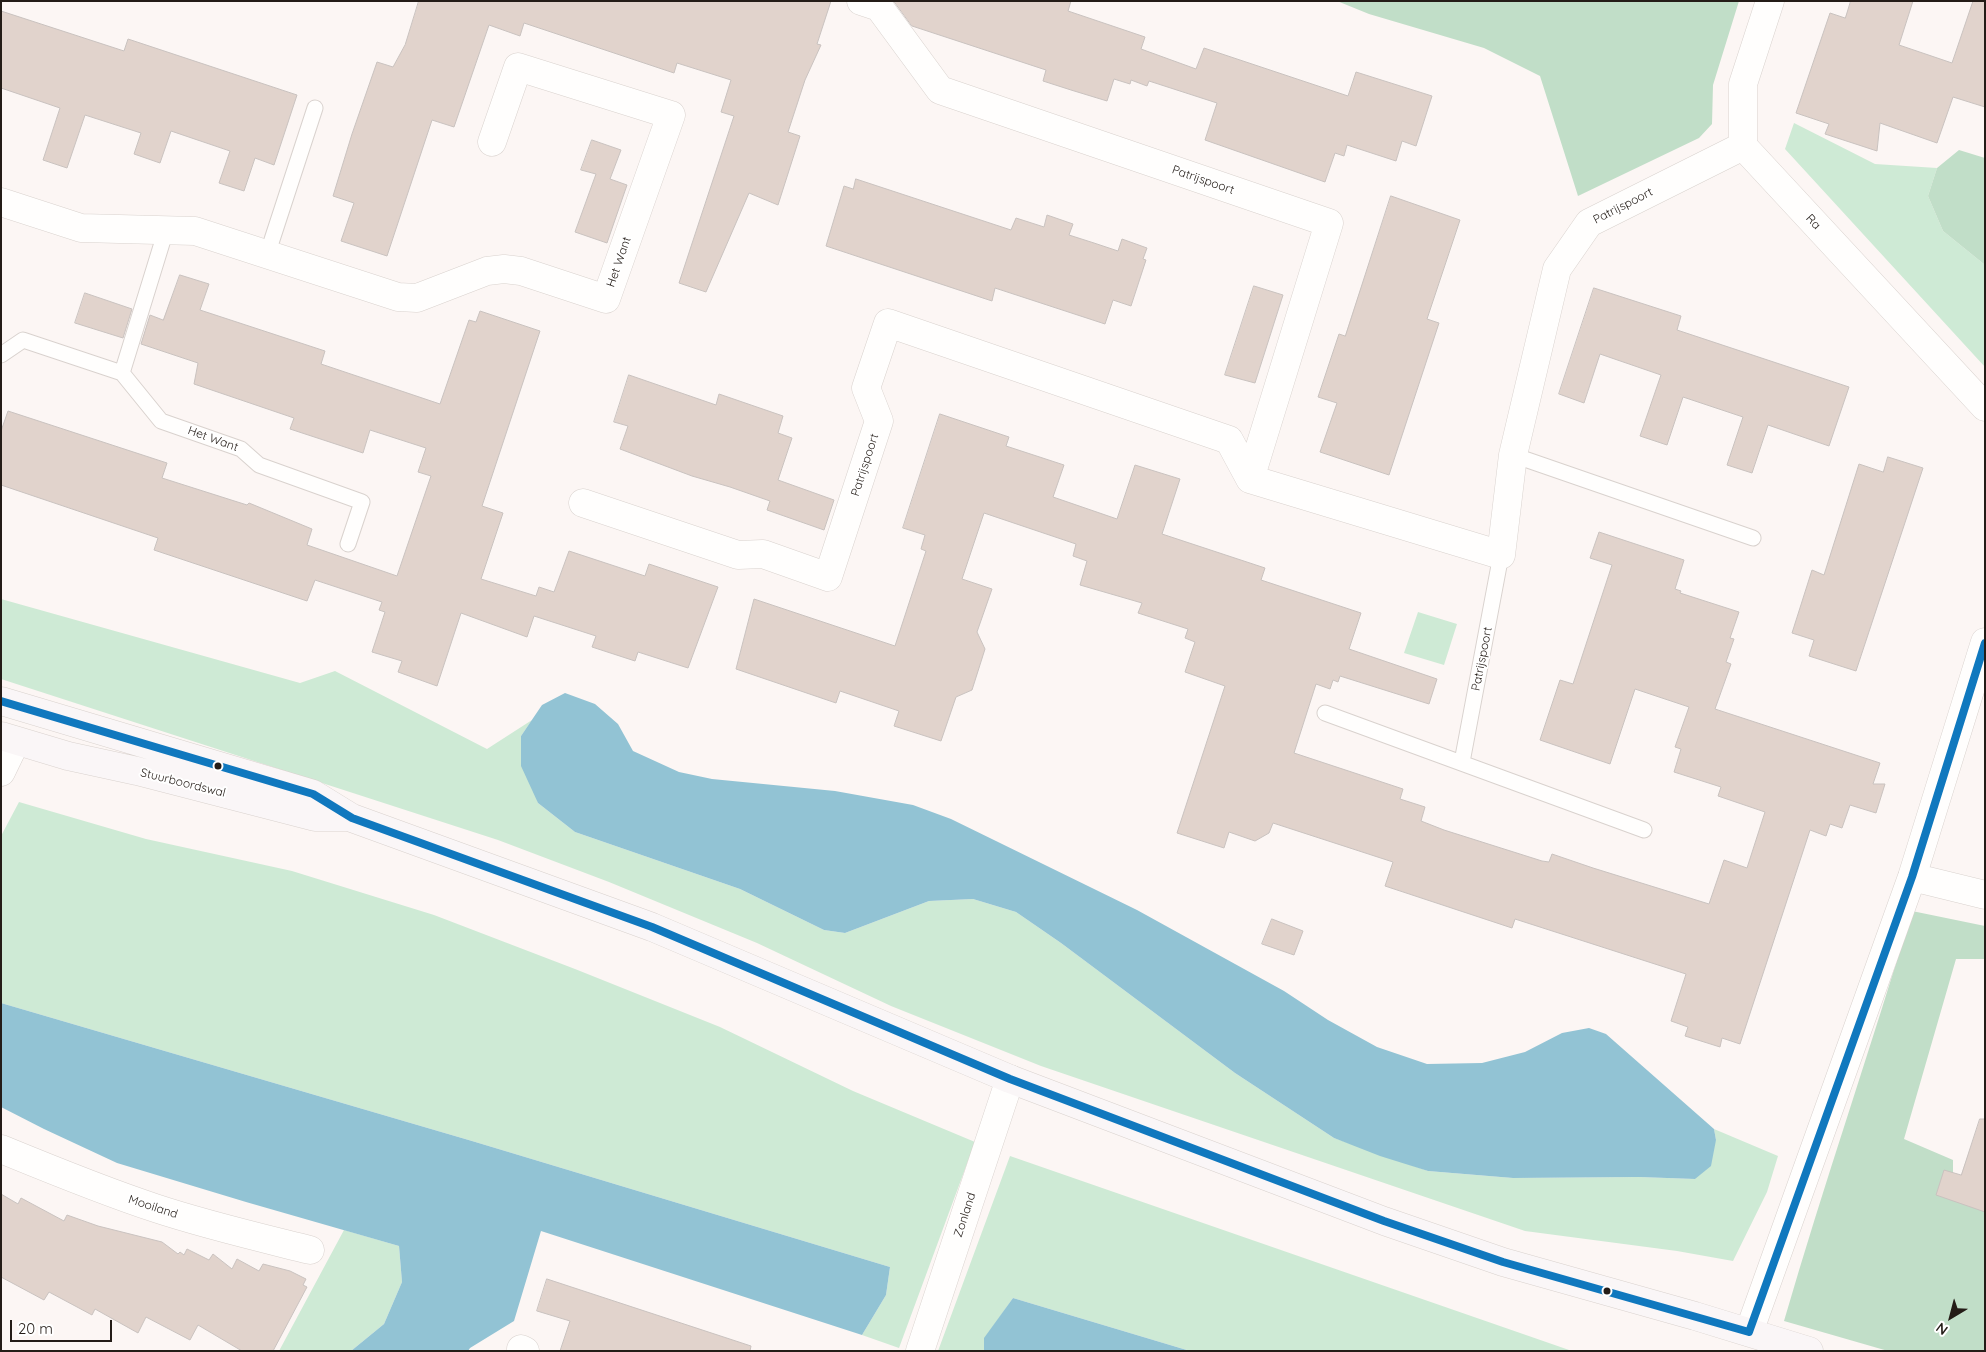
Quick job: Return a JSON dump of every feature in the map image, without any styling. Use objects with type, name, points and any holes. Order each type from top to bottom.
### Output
[{"type":"street","name":"Patrijspoort","points":[[861,1],[879,7],[940,90],[1329,223],[1250,479]]},
{"type":"street","points":[[1744,146],[1743,84],[1770,1]]},
{"type":"street","name":"Het Want","points":[[1,202],[81,228],[195,231],[398,297],[417,298],[487,270],[504,269],[521,271],[606,299],[671,115],[518,67],[492,142]]},
{"type":"street","name":"Patrijspoort","points":[[1501,555],[1513,455],[1557,269],[1589,223],[1744,146]]},
{"type":"street","name":"Ra","points":[[1744,146],[1985,407]]},
{"type":"street","name":"Patrijspoort","points":[[583,503],[738,555],[763,554],[828,576],[879,422],[866,388],[888,323],[1229,440],[1250,479]]},
{"type":"street","points":[[1250,479],[1501,555]]},
{"type":"street","points":[[1749,1332],[1912,877],[1985,642]]},
{"type":"street","points":[[1,772],[9,738],[13,705]]},
{"type":"street","name":"Stuurboordswal","points":[[13,705],[313,794],[352,818],[652,928],[1010,1079],[1402,1228],[1503,1262],[1749,1332],[1808,1351]]},
{"type":"street","name":"Stuurboordswal","points":[[9,738],[68,756],[137,771],[315,816],[352,818]]},
{"type":"street","points":[[1912,877],[1985,895]]},
{"type":"street","name":"Zonland","points":[[920,1351],[1010,1079]]},
{"type":"street","name":"Mooiland","points":[[1,1149],[80,1182],[156,1208],[232,1231],[310,1250]]},
{"type":"lane","points":[[267,254],[315,108]]},
{"type":"lane","points":[[1,355],[23,340],[122,373],[166,230]]},
{"type":"lane","name":"Het Want","points":[[122,373],[161,421],[241,449],[259,465],[362,502],[348,544]]},
{"type":"lane","points":[[1513,455],[1754,538]]},
{"type":"lane","name":"Patrijspoort","points":[[1462,762],[1501,555]]},
{"type":"lane","points":[[1325,713],[1644,830]]},
{"type":"green space","points":[[1337,1],[1739,1],[1713,85],[1712,124],[1699,138],[1578,196],[1540,76],[1484,48],[1369,14]]},
{"type":"green space","points":[[1794,123],[1875,164],[1937,168],[1928,196],[1943,231],[1985,265],[1985,367],[1785,149]]},
{"type":"green space","points":[[1959,150],[1985,158],[1985,265],[1943,231],[1928,196],[1937,168]]},
{"type":"green space","points":[[1,599],[300,683],[335,671],[487,749],[532,720],[521,736],[538,803],[575,832],[740,889],[824,930],[845,933],[929,901],[973,899],[1016,912],[1061,943],[1235,1073],[1334,1138],[1428,1171],[1513,1178],[1639,1177],[1695,1179],[1716,1140],[1714,1129],[1778,1156],[1767,1192],[1733,1261],[1677,1251],[1525,1231],[1041,1066],[891,1006],[757,943],[609,882],[498,840],[1,679]]},
{"type":"green space","points":[[1418,612],[1457,624],[1444,665],[1404,653]]},
{"type":"green space","points":[[19,802],[146,839],[292,871],[434,915],[720,1027],[853,1091],[975,1142],[899,1348],[862,1335],[886,1295],[890,1267],[472,1141],[1,1003],[1,836]]},
{"type":"green space","points":[[1912,911],[1985,926],[1985,959],[1956,959],[1904,1139],[1953,1160],[1953,1187],[1985,1198],[1985,1351],[1888,1351],[1784,1321]]},
{"type":"green space","points":[[1010,1156],[1572,1351],[1190,1351],[1013,1298],[985,1338],[984,1351],[938,1351]]},
{"type":"green space","points":[[344,1230],[399,1246],[402,1282],[384,1324],[351,1351],[279,1351]]},
{"type":"water","points":[[565,693],[595,704],[618,724],[633,751],[679,772],[712,779],[835,791],[913,805],[951,819],[1137,910],[1284,991],[1328,1020],[1377,1047],[1427,1064],[1482,1063],[1525,1052],[1562,1033],[1589,1028],[1606,1034],[1714,1129],[1716,1140],[1711,1166],[1695,1179],[1639,1177],[1513,1178],[1428,1171],[1380,1156],[1334,1138],[1235,1073],[1061,943],[1016,912],[973,899],[929,901],[845,933],[824,930],[740,889],[575,832],[538,803],[521,766],[521,736],[542,705]]},
{"type":"water","points":[[1,1003],[472,1141],[890,1267],[886,1295],[862,1335],[541,1231],[514,1321],[468,1351],[351,1351],[384,1324],[402,1282],[399,1246],[117,1163],[1,1107]]},
{"type":"water","points":[[1013,1298],[1190,1351],[984,1351],[984,1338]]},
{"type":"building","points":[[419,1],[831,1],[817,44],[821,45],[805,80],[788,132],[800,136],[778,205],[749,193],[706,292],[679,283],[734,116],[721,112],[731,80],[677,63],[674,73],[524,23],[520,36],[489,25],[454,127],[432,120],[387,256],[341,241],[354,203],[333,196],[352,134],[377,62],[393,67],[405,45]]},
{"type":"building","points":[[894,1],[1071,1],[1068,11],[1145,37],[1141,49],[1196,69],[1204,48],[1348,96],[1356,72],[1432,96],[1416,146],[1402,141],[1396,161],[1347,145],[1344,156],[1335,153],[1325,182],[1205,140],[1217,103],[1149,81],[1147,86],[1131,80],[1130,84],[1114,79],[1107,101],[1071,90],[1043,81],[1046,70],[912,26]]},
{"type":"building","points":[[1851,1],[1913,1],[1899,45],[1952,63],[1973,1],[1985,1],[1985,107],[1953,97],[1937,143],[1880,123],[1877,151],[1825,134],[1829,124],[1796,113],[1830,13],[1845,18]]},
{"type":"building","points":[[1,11],[124,51],[128,39],[297,95],[274,165],[255,158],[244,191],[219,183],[230,151],[171,131],[160,163],[134,154],[141,133],[85,115],[67,168],[43,160],[60,108],[1,88]]},
{"type":"building","points":[[592,140],[621,150],[610,179],[627,185],[607,243],[575,232],[596,174],[581,170]]},
{"type":"building","points":[[856,179],[1011,230],[1016,218],[1044,227],[1047,215],[1073,224],[1069,235],[1118,251],[1122,239],[1147,248],[1143,259],[1146,260],[1131,306],[1113,300],[1105,324],[995,288],[992,301],[826,246],[844,186],[853,189]]},
{"type":"building","points":[[1391,196],[1460,220],[1427,319],[1439,323],[1389,475],[1320,452],[1337,403],[1318,397],[1339,334],[1345,336]]},
{"type":"building","points":[[180,275],[209,284],[200,310],[325,351],[321,364],[440,404],[469,320],[476,322],[480,311],[540,331],[482,506],[503,513],[481,579],[536,596],[539,587],[554,592],[569,551],[645,576],[649,564],[718,587],[688,668],[638,652],[635,661],[592,647],[596,636],[534,616],[527,637],[461,613],[437,686],[398,672],[402,661],[372,652],[385,612],[379,610],[382,602],[315,580],[307,601],[154,550],[158,538],[1,485],[1,431],[8,411],[167,463],[162,478],[247,505],[249,503],[312,529],[307,545],[397,576],[431,476],[418,472],[426,448],[370,430],[363,453],[290,429],[294,418],[194,384],[198,363],[141,344],[150,315],[163,320]]},
{"type":"building","points":[[1254,286],[1283,295],[1255,383],[1225,375]]},
{"type":"building","points":[[1594,288],[1681,316],[1677,330],[1849,387],[1829,446],[1768,425],[1752,473],[1727,465],[1743,417],[1683,397],[1667,445],[1640,436],[1661,375],[1600,354],[1584,403],[1559,394]]},
{"type":"building","points":[[85,293],[132,309],[123,338],[75,323]]},
{"type":"building","points":[[629,375],[716,405],[719,394],[783,416],[778,433],[792,438],[778,480],[834,500],[824,530],[767,510],[770,501],[692,476],[620,449],[628,426],[614,422]]},
{"type":"building","points":[[940,414],[1009,437],[1006,446],[1064,465],[1053,497],[1117,519],[1135,465],[1180,479],[1162,534],[1265,568],[1261,580],[1361,613],[1349,649],[1437,679],[1429,704],[1340,676],[1338,682],[1333,680],[1330,689],[1316,684],[1294,753],[1403,789],[1400,799],[1425,807],[1421,821],[1444,830],[1542,861],[1549,862],[1552,854],[1709,904],[1724,860],[1747,868],[1765,812],[1718,796],[1721,787],[1674,772],[1681,749],[1675,747],[1689,707],[1635,689],[1610,764],[1540,740],[1560,680],[1573,684],[1612,565],[1590,558],[1599,532],[1684,560],[1675,589],[1681,591],[1680,593],[1739,612],[1730,638],[1734,639],[1726,662],[1731,664],[1715,709],[1880,763],[1873,784],[1885,784],[1876,813],[1850,805],[1842,828],[1830,824],[1826,836],[1810,830],[1740,1044],[1722,1038],[1720,1047],[1685,1036],[1688,1027],[1671,1021],[1686,974],[1515,919],[1512,928],[1385,886],[1393,862],[1273,823],[1269,833],[1255,841],[1229,832],[1224,848],[1177,833],[1225,686],[1185,672],[1195,642],[1185,638],[1188,629],[1138,613],[1142,603],[1080,585],[1087,561],[1073,556],[1076,544],[984,513],[962,579],[992,589],[977,632],[985,649],[972,690],[956,697],[941,741],[894,726],[899,711],[840,691],[836,703],[736,669],[754,599],[895,646],[926,551],[921,549],[925,535],[903,528]]},
{"type":"building","points":[[1888,457],[1923,468],[1856,671],[1809,656],[1814,640],[1792,633],[1812,570],[1824,575],[1859,464],[1883,472]]},
{"type":"building","points":[[1272,919],[1303,931],[1294,955],[1262,944]]},
{"type":"building","points":[[1980,1119],[1985,1119],[1985,1212],[1936,1195],[1944,1170],[1961,1175]]},
{"type":"building","points":[[1,1194],[18,1204],[21,1198],[64,1221],[67,1215],[98,1226],[162,1242],[178,1254],[180,1252],[184,1255],[187,1249],[209,1260],[213,1254],[232,1269],[237,1259],[259,1271],[263,1264],[290,1271],[306,1279],[303,1285],[307,1287],[273,1351],[242,1351],[198,1325],[190,1340],[146,1317],[138,1333],[95,1309],[92,1315],[49,1292],[44,1300],[1,1277]]},
{"type":"building","points":[[547,1279],[751,1346],[750,1351],[560,1351],[570,1321],[537,1311]]},
{"type":"transit line","points":[[1749,1332],[1912,877],[1985,643]]},
{"type":"transit line","points":[[1,701],[313,794],[352,818],[652,927],[1010,1079],[1384,1221],[1503,1262],[1749,1332]]}]
